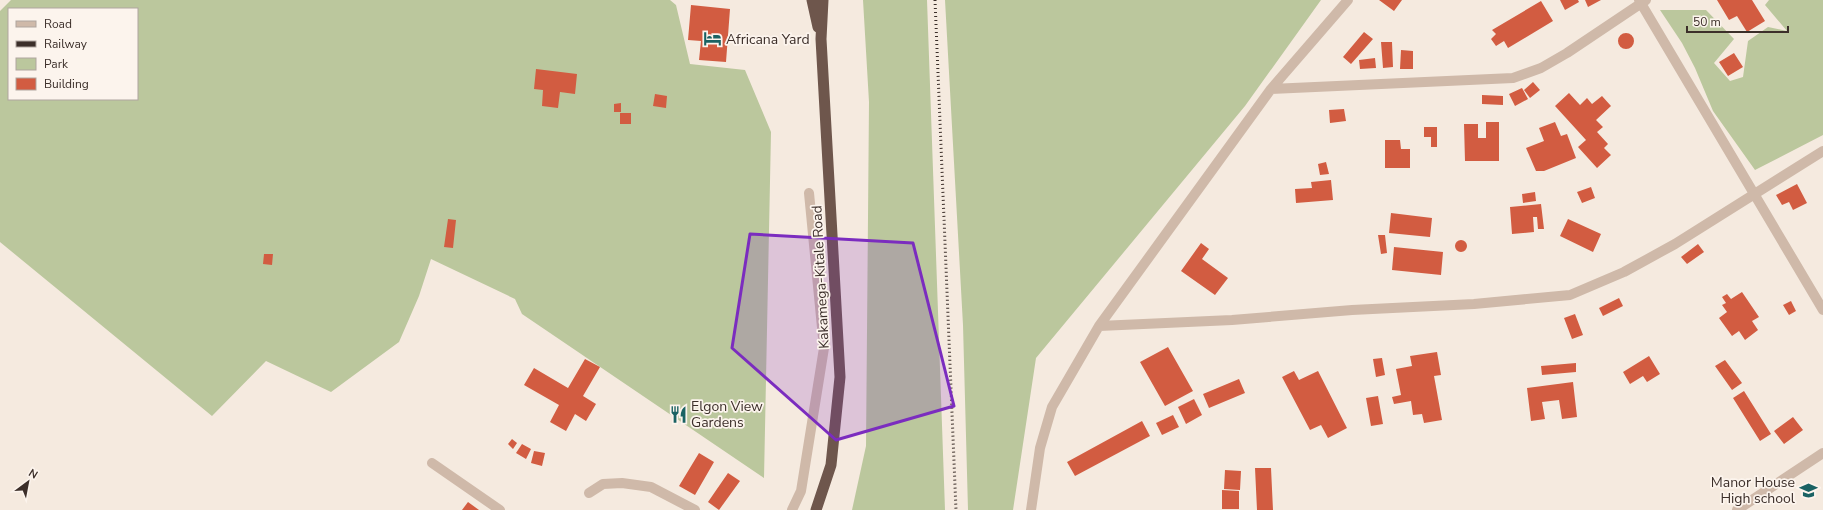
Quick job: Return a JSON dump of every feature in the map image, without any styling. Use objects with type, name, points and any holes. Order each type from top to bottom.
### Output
[{"type":"highway","name":"Kakamega-Kitale Road","points":[[812,0],[821,39]]},
{"type":"highway","name":"Kakamega-Kitale Road","points":[[816,510],[831,465],[840,377],[821,39],[823,0]]},
{"type":"street","points":[[1031,510],[1040,448],[1052,407],[1099,326],[1271,89],[1348,0]]},
{"type":"street","points":[[1271,89],[1513,78],[1541,68],[1567,53],[1642,1],[1823,310]]},
{"type":"street","points":[[1099,326],[1232,320],[1352,310],[1474,304],[1570,295],[1630,269],[1674,244],[1823,151]]},
{"type":"street","points":[[792,510],[801,491],[824,348],[810,193]]},
{"type":"street","points":[[1737,510],[1823,453]]},
{"type":"street","points":[[432,463],[500,510]]},
{"type":"street","points":[[589,493],[603,484],[622,483],[651,487],[695,510]]},
{"type":"highlighted area","points":[[750,234],[913,243],[954,406],[836,440],[732,348]]},
{"type":"green space","points":[[11,0],[670,0],[676,5],[690,64],[745,70],[771,132],[764,478],[522,314],[515,299],[431,259],[419,296],[399,342],[331,392],[266,361],[212,416],[0,242],[0,11]]},
{"type":"green space","points":[[863,0],[927,0],[945,510],[852,510],[866,446],[869,102]]},
{"type":"green space","points":[[945,0],[1321,0],[1245,106],[1036,358],[1013,510],[968,510],[963,325]]},
{"type":"green space","points":[[1769,0],[1823,0],[1823,135],[1755,170],[1713,111],[1695,68],[1682,43],[1660,10],[1706,10],[1734,39],[1714,63],[1730,81],[1743,77],[1748,41],[1768,27],[1787,31],[1765,5]]},
{"type":"building","points":[[1379,0],[1402,0],[1394,11]]},
{"type":"building","points":[[1560,0],[1578,0],[1579,2],[1565,10]]},
{"type":"building","points":[[1585,0],[1601,0],[1588,7]]},
{"type":"building","points":[[1717,0],[1752,0],[1765,21],[1747,32],[1737,16],[1729,20]]},
{"type":"building","points":[[1541,1],[1553,21],[1508,48],[1504,41],[1496,46],[1491,39],[1496,34],[1492,30]]},
{"type":"building","points":[[691,5],[730,9],[726,62],[699,60],[701,41],[688,40]]},
{"type":"building","points":[[1364,32],[1373,39],[1351,64],[1343,57]]},
{"type":"building","points":[[1623,33],[1629,33],[1634,38],[1632,47],[1629,49],[1623,49],[1618,44],[1618,38]]},
{"type":"building","points":[[1381,42],[1392,42],[1393,67],[1383,68]]},
{"type":"building","points":[[1401,50],[1413,51],[1413,69],[1400,69]]},
{"type":"building","points":[[1734,53],[1743,67],[1728,76],[1719,62]]},
{"type":"building","points":[[1375,58],[1376,68],[1360,69],[1359,60]]},
{"type":"building","points":[[536,69],[577,74],[575,94],[560,92],[558,108],[542,106],[543,90],[534,89]]},
{"type":"building","points":[[1533,82],[1540,90],[1530,98],[1524,90]]},
{"type":"building","points":[[1522,88],[1528,99],[1515,106],[1509,94]]},
{"type":"building","points":[[1569,93],[1580,105],[1587,98],[1592,104],[1602,96],[1611,106],[1596,120],[1603,127],[1597,132],[1608,144],[1604,148],[1611,155],[1597,168],[1578,147],[1586,140],[1555,106]]},
{"type":"building","points":[[655,94],[667,96],[666,108],[653,106]]},
{"type":"building","points":[[1482,95],[1503,96],[1503,105],[1482,104]]},
{"type":"building","points":[[621,103],[621,112],[614,112],[614,104]]},
{"type":"building","points":[[1344,109],[1346,121],[1330,123],[1329,110]]},
{"type":"building","points":[[620,113],[631,113],[631,124],[620,124]]},
{"type":"building","points":[[1486,122],[1499,122],[1499,161],[1465,161],[1464,124],[1478,124],[1478,138],[1486,138]]},
{"type":"building","points":[[1555,122],[1561,136],[1567,134],[1576,158],[1544,171],[1536,171],[1526,148],[1544,141],[1539,128]]},
{"type":"building","points":[[1424,127],[1437,127],[1437,147],[1431,147],[1431,137],[1424,137]]},
{"type":"building","points":[[1385,140],[1400,140],[1401,149],[1410,149],[1410,168],[1385,168]]},
{"type":"building","points":[[1326,162],[1329,174],[1320,175],[1318,164]]},
{"type":"building","points":[[1331,180],[1333,200],[1296,203],[1295,189],[1312,188],[1311,182]]},
{"type":"building","points":[[1797,184],[1807,203],[1793,210],[1789,202],[1782,205],[1776,195]]},
{"type":"building","points":[[1591,187],[1595,198],[1582,203],[1577,192]]},
{"type":"building","points":[[1535,192],[1536,201],[1523,203],[1522,194]]},
{"type":"building","points":[[1541,204],[1544,229],[1538,229],[1537,217],[1533,217],[1534,232],[1512,234],[1510,207]]},
{"type":"building","points":[[1391,213],[1432,218],[1430,237],[1389,233]]},
{"type":"building","points":[[448,219],[456,220],[453,248],[444,247]]},
{"type":"building","points":[[1568,219],[1601,234],[1593,252],[1560,236]]},
{"type":"building","points":[[1378,235],[1385,235],[1387,253],[1381,254]]},
{"type":"building","points":[[1459,240],[1463,240],[1467,246],[1463,252],[1459,252],[1455,248],[1455,244]]},
{"type":"building","points":[[1201,243],[1209,249],[1202,259],[1228,278],[1215,295],[1181,271]]},
{"type":"building","points":[[1698,244],[1704,252],[1687,264],[1681,257]]},
{"type":"building","points":[[1394,247],[1443,252],[1441,275],[1392,270]]},
{"type":"building","points":[[264,254],[273,254],[272,265],[263,264]]},
{"type":"building","points":[[1742,292],[1759,317],[1752,321],[1758,330],[1745,340],[1739,331],[1732,336],[1719,318],[1727,312],[1722,305],[1726,303],[1722,297],[1727,294],[1731,299]]},
{"type":"building","points":[[1619,298],[1623,306],[1603,316],[1599,308]]},
{"type":"building","points":[[1791,301],[1796,311],[1789,315],[1783,305]]},
{"type":"building","points":[[1575,314],[1583,335],[1572,339],[1564,318]]},
{"type":"building","points":[[1168,347],[1193,391],[1165,406],[1140,362]]},
{"type":"building","points":[[1437,352],[1441,375],[1434,376],[1442,420],[1424,423],[1422,414],[1413,415],[1411,401],[1394,404],[1392,397],[1401,395],[1396,369],[1412,366],[1410,356]]},
{"type":"building","points":[[1649,356],[1660,374],[1647,382],[1643,376],[1630,384],[1623,372]]},
{"type":"building","points":[[1382,358],[1385,375],[1376,377],[1373,359]]},
{"type":"building","points":[[585,359],[600,367],[583,396],[596,404],[586,421],[575,414],[566,431],[550,422],[559,405],[524,385],[534,368],[568,388]]},
{"type":"building","points":[[1725,360],[1742,383],[1732,390],[1715,366]]},
{"type":"building","points":[[1576,363],[1576,372],[1542,375],[1541,366]]},
{"type":"building","points":[[1294,371],[1299,380],[1318,371],[1347,428],[1328,438],[1321,425],[1310,430],[1282,377]]},
{"type":"building","points":[[1239,379],[1245,393],[1209,408],[1203,394]]},
{"type":"building","points":[[1573,382],[1577,417],[1562,419],[1559,400],[1542,402],[1545,419],[1531,421],[1527,388]]},
{"type":"building","points":[[1744,391],[1771,434],[1760,441],[1733,398]]},
{"type":"building","points":[[1378,396],[1383,424],[1371,426],[1366,398]]},
{"type":"building","points":[[1194,399],[1202,415],[1186,424],[1178,407]]},
{"type":"building","points":[[1173,415],[1179,427],[1162,435],[1156,423]]},
{"type":"building","points":[[1793,417],[1803,430],[1784,444],[1774,431]]},
{"type":"building","points":[[1142,421],[1150,436],[1075,476],[1067,462]]},
{"type":"building","points":[[512,439],[517,443],[513,449],[508,444]]},
{"type":"building","points":[[522,444],[531,449],[526,459],[516,453]]},
{"type":"building","points":[[534,451],[545,453],[542,466],[531,463]]},
{"type":"building","points":[[699,453],[714,462],[695,495],[679,486]]},
{"type":"building","points":[[1255,468],[1271,468],[1273,510],[1257,510]]},
{"type":"building","points":[[1225,470],[1241,471],[1240,490],[1224,489]]},
{"type":"building","points":[[728,473],[740,481],[719,510],[708,502]]},
{"type":"building","points":[[1222,490],[1239,491],[1239,509],[1222,509]]},
{"type":"building","points":[[468,502],[479,510],[462,510]]},
{"type":"railway","points":[[935,0],[956,510]]},
{"type":"place","name":"Africana Yard","points":[[713,39]]},
{"type":"place","name":"Elgon View Gardens","points":[[678,414]]},
{"type":"place","name":"Manor House High school","points":[[1808,490]]}]
